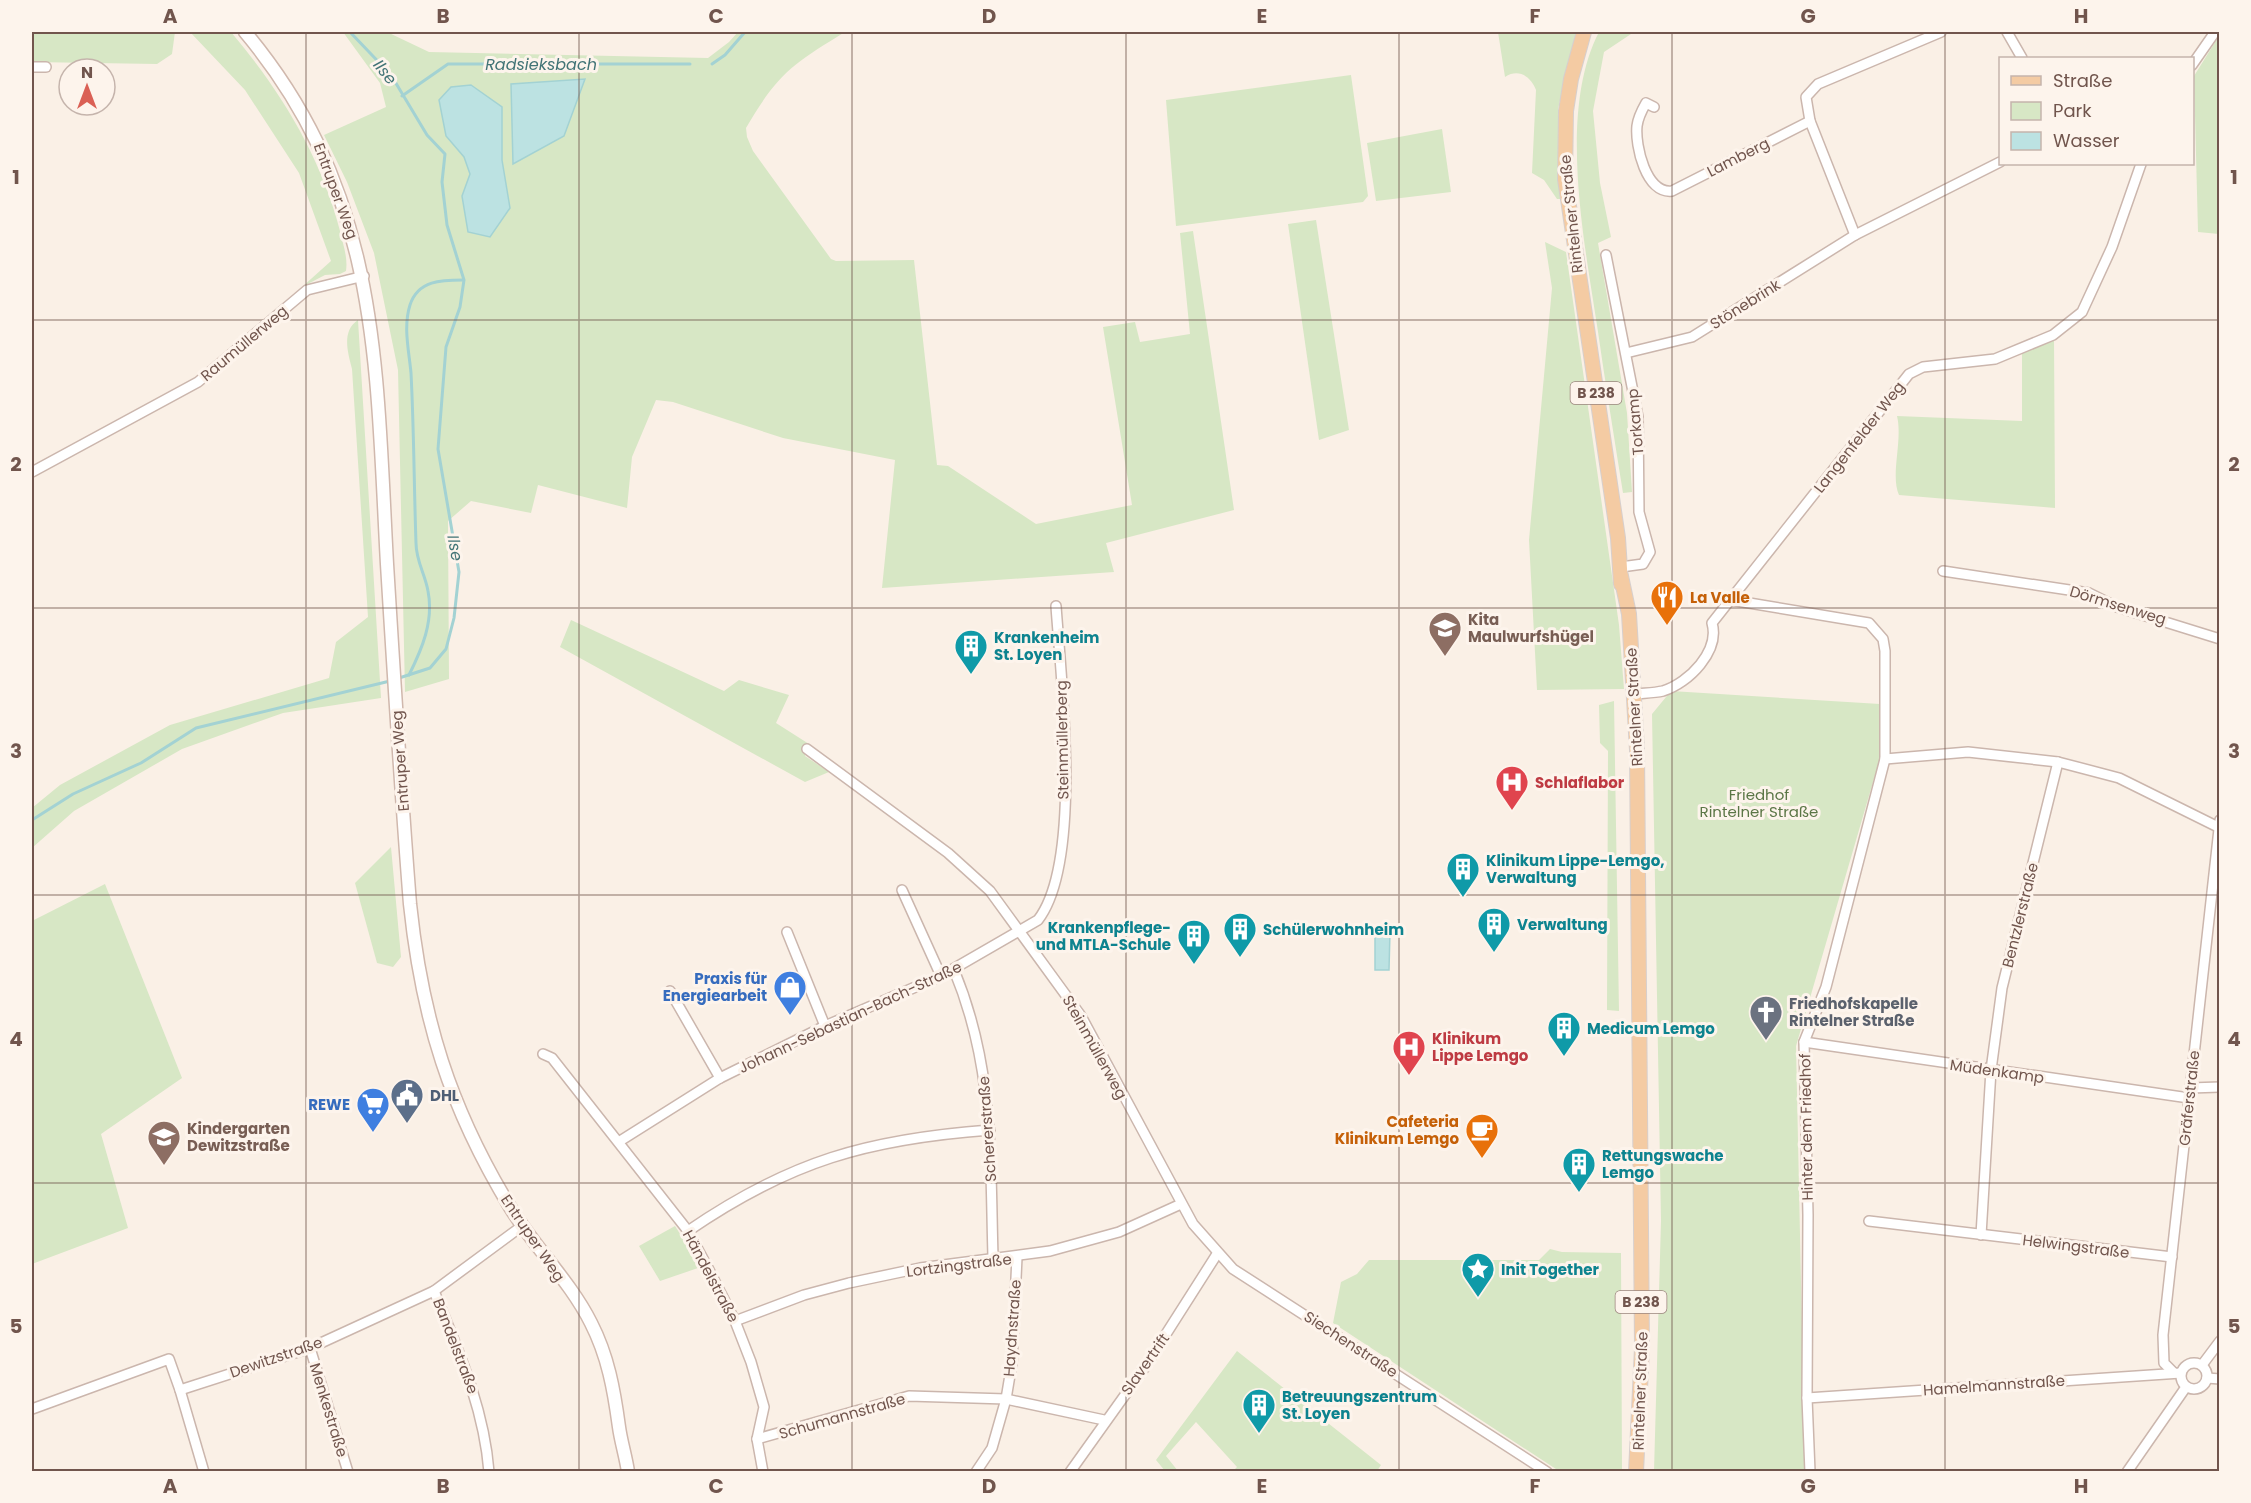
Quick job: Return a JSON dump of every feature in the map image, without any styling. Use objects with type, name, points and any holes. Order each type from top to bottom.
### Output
[{"type":"main road","name":"Entruper Weg","points":[[245,32],[304,113],[323,152],[349,217],[364,276],[378,404],[410,904],[424,1005],[440,1059],[460,1113],[484,1160],[522,1226],[590,1321],[604,1352],[611,1376],[628,1472]]},
{"type":"main road","name":"Rintelner Straße","points":[[1584,32],[1571,79],[1566,111],[1565,179],[1621,572],[1622,605],[1629,631],[1635,693],[1642,1324],[1637,1470]]},
{"type":"street","points":[[1855,235],[1810,121],[1806,97],[1818,84],[1941,32]]},
{"type":"street","points":[[2007,32],[2021,57]]},
{"type":"street","points":[[2194,64],[2216,32]]},
{"type":"street","points":[[32,67],[46,67]]},
{"type":"street","name":"Lamberg","points":[[1654,106],[1646,103],[1641,112],[1637,123],[1638,142],[1641,158],[1654,185],[1665,191],[1672,191],[1810,121]]},
{"type":"street","name":"Stönebrink","points":[[1626,353],[1692,337],[1855,235],[1999,163]]},
{"type":"street","name":"Langenfelder Weg","points":[[1635,693],[1665,690],[1691,674],[1712,644],[1712,623],[1909,374],[1923,367],[1995,359],[2053,335],[2082,312],[2112,247],[2140,165]]},
{"type":"street","name":"Torkamp","points":[[1606,255],[1638,417],[1640,519],[1650,552],[1643,564],[1621,572]]},
{"type":"street","name":"Raumüllerweg","points":[[32,472],[198,382],[307,290],[364,276]]},
{"type":"street","name":"Dörmsenweg","points":[[1943,571],[2089,593],[2117,607],[2220,639]]},
{"type":"street","points":[[1731,600],[1858,621],[1869,624],[1878,631],[1886,651],[1885,759],[1968,752],[2058,762],[2119,778],[2219,823]]},
{"type":"street","name":"Steinmüllerberg","points":[[1020,931],[1038,920],[1047,908],[1057,876],[1066,779],[1056,606]]},
{"type":"street","name":"Steinmüllerweg","points":[[807,749],[948,853],[990,891],[1081,1016],[1180,1204],[1217,1254]]},
{"type":"street","name":"Hinter dem Friedhof","points":[[1810,1472],[1807,1398],[1808,1215],[1804,1042],[1826,987],[1885,759]]},
{"type":"street","name":"Bentzlerstraße","points":[[1991,1070],[2002,988],[2058,762]]},
{"type":"street","name":"Gräferstraße","points":[[2177,1373],[2164,1362],[2163,1335],[2219,823]]},
{"type":"street","points":[[902,890],[941,976]]},
{"type":"street","name":"Johann-Sebastian-Bach-Straße","points":[[620,1141],[720,1078],[825,1026],[954,970],[1020,931]]},
{"type":"street","points":[[787,932],[825,1026]]},
{"type":"street","name":"Schererstraße","points":[[954,970],[969,1005],[987,1084],[993,1257]]},
{"type":"street","points":[[670,991],[720,1078]]},
{"type":"street","name":"Müdenkamp","points":[[1804,1042],[1991,1070],[2190,1093],[2220,1087]]},
{"type":"street","name":"Händelstraße","points":[[543,1054],[552,1058],[620,1141],[688,1231],[735,1321],[752,1362],[764,1407],[757,1439],[763,1472]]},
{"type":"street","points":[[1981,1235],[1991,1070]]},
{"type":"street","points":[[688,1231],[750,1191],[800,1168],[846,1151],[923,1135],[990,1130]]},
{"type":"street","name":"Lortzingstraße","points":[[735,1321],[804,1295],[849,1283],[920,1268],[1050,1251],[1119,1232],[1180,1204]]},
{"type":"street","name":"Helwingstraße","points":[[1869,1221],[2172,1257]]},
{"type":"street","name":"Dewitzstraße","points":[[180,1390],[310,1348],[434,1291],[522,1226]]},
{"type":"street","name":"Slavertrift","points":[[1070,1472],[1104,1420],[1145,1367],[1217,1254]]},
{"type":"street","name":"Siechenstraße","points":[[1217,1254],[1233,1269],[1547,1472]]},
{"type":"street","name":"Haydnstraße","points":[[976,1472],[992,1448],[1006,1399],[1012,1363],[1017,1257]]},
{"type":"street","name":"Bandelstraße","points":[[434,1291],[475,1392],[487,1448],[489,1472]]},
{"type":"street","points":[[2202,1365],[2220,1341]]},
{"type":"street","name":"Menkestraße","points":[[310,1348],[348,1472]]},
{"type":"street","points":[[32,1409],[169,1359],[204,1472]]},
{"type":"street","points":[[2186,1387],[2177,1373],[2189,1364],[2202,1365]]},
{"type":"street","points":[[2202,1365],[2208,1378]]},
{"type":"street","name":"Hamelmannstraße","points":[[1807,1398],[2177,1373]]},
{"type":"street","points":[[2186,1387],[2202,1388],[2208,1378]]},
{"type":"street","points":[[2208,1378],[2220,1379]]},
{"type":"street","points":[[2127,1472],[2186,1387]]},
{"type":"street","name":"Schumannstraße","points":[[757,1439],[909,1396],[1006,1399],[1104,1420]]},
{"type":"green space","points":[[32,32],[175,32],[172,54],[157,64],[117,63],[117,57],[57,57],[57,62],[32,62]]},
{"type":"green space","points":[[190,32],[231,32],[282,101],[297,125],[322,176],[340,231],[346,256],[346,271],[340,274],[325,275],[302,287],[331,261],[299,173],[245,90]]},
{"type":"green space","points":[[343,32],[387,32],[429,52],[708,58],[738,32],[845,32],[788,71],[757,109],[746,128],[747,137],[753,151],[831,259],[836,261],[914,260],[937,465],[948,466],[1036,524],[1132,505],[1103,327],[1135,322],[1140,342],[1190,334],[1180,233],[1193,231],[1234,510],[1106,543],[1114,572],[882,588],[895,460],[783,438],[673,402],[656,400],[632,457],[627,508],[538,485],[531,513],[471,501],[448,521],[449,679],[405,692],[398,370],[374,253],[347,182],[324,135],[386,107],[380,83]],"holes":[[[502,107],[502,160],[510,208],[462,196],[470,174],[464,157]]]},
{"type":"green space","points":[[1498,32],[1576,32],[1558,109],[1560,199],[1557,199],[1544,180],[1532,173],[1536,90],[1524,75],[1515,73],[1505,77]]},
{"type":"green space","points":[[1599,32],[1634,32],[1604,52],[1593,111],[1600,183],[1611,237],[1598,243],[1627,413],[1632,492],[1623,493],[1586,254],[1578,176],[1577,137],[1580,99],[1587,64]]},
{"type":"green space","points":[[2219,36],[2219,234],[2198,232],[2194,76]]},
{"type":"green space","points":[[1351,75],[1368,196],[1363,202],[1176,226],[1166,100]]},
{"type":"green space","points":[[1442,129],[1451,192],[1376,201],[1367,143]]},
{"type":"green space","points":[[1316,220],[1349,430],[1319,440],[1288,224]]},
{"type":"green space","points":[[1545,242],[1566,252],[1619,625],[1624,689],[1537,690],[1529,540],[1552,288]]},
{"type":"green space","points":[[358,320],[381,698],[283,713],[182,749],[74,811],[32,848],[32,808],[60,785],[170,725],[329,678],[336,642],[368,617],[352,369],[347,343],[349,330]]},
{"type":"green space","points":[[2054,338],[2055,508],[1899,495],[1896,478],[1899,436],[1897,416],[2022,421],[2022,352]]},
{"type":"green space","points":[[571,620],[724,691],[739,680],[789,695],[776,723],[809,744],[805,756],[829,772],[805,782],[560,647]]},
{"type":"green space","name":"Friedhof Rintelner Straße","points":[[1671,691],[1880,704],[1880,758],[1796,1046],[1805,1471],[1654,1471],[1661,1221],[1652,714]]},
{"type":"green space","points":[[1614,701],[1619,1011],[1607,1010],[1608,751],[1600,743],[1599,705]]},
{"type":"green space","points":[[391,847],[401,957],[393,967],[377,963],[355,883]]},
{"type":"green space","points":[[105,884],[182,1078],[101,1134],[128,1228],[32,1264],[32,921]]},
{"type":"green space","points":[[675,1226],[701,1267],[660,1281],[639,1246]]},
{"type":"green space","points":[[1550,1249],[1562,1252],[1621,1253],[1622,1471],[1559,1471],[1333,1323],[1341,1282],[1357,1274],[1369,1260],[1539,1260]]},
{"type":"green space","points":[[1237,1351],[1381,1465],[1377,1471],[1233,1471],[1237,1467],[1196,1422],[1166,1456],[1178,1471],[1165,1471],[1156,1460]]},
{"type":"water","points":[[585,79],[564,136],[513,164],[511,84]]},
{"type":"water","points":[[471,85],[502,107],[502,160],[510,208],[490,237],[468,232],[462,196],[470,174],[464,157],[446,136],[439,100],[451,87]]},
{"type":"water","points":[[1375,930],[1390,931],[1389,970],[1375,970]]},
{"type":"waterway","name":"Ilse","points":[[350,32],[391,75],[427,135],[445,154],[442,182],[447,225],[464,280],[460,307],[446,347],[438,449],[459,572],[454,618],[446,649],[430,668],[396,679]]},
{"type":"waterway","name":"Radsieksbach","points":[[712,64],[725,55],[745,32]]},
{"type":"waterway","name":"Radsieksbach","points":[[402,96],[448,64],[690,64]]},
{"type":"waterway","points":[[409,675],[426,634],[429,602],[427,585],[416,550],[408,313],[414,297],[425,286],[439,281],[463,280]]},
{"type":"waterway","name":"Ilse","points":[[32,820],[73,794],[141,763],[196,728],[390,681]]},
{"type":"place","name":"La Valle","points":[[1667,626]]},
{"type":"place","name":"Kita Maulwurfshügel","points":[[1445,657]]},
{"type":"place","name":"Krankenheim St. Loyen","points":[[971,675]]},
{"type":"place","name":"Schlaflabor","points":[[1512,811]]},
{"type":"place","name":"Klinikum Lippe-Lemgo, Verwaltung","points":[[1463,898]]},
{"type":"place","name":"Verwaltung","points":[[1494,953]]},
{"type":"place","name":"Schülerwohnheim","points":[[1240,958]]},
{"type":"place","name":"Krankenpflege- und MTLA-Schule","points":[[1194,965]]},
{"type":"place","name":"Praxis für Energiearbeit","points":[[790,1016]]},
{"type":"place","name":"Friedhofskapelle Rintelner Straße","points":[[1766,1041]]},
{"type":"place","name":"Medicum Lemgo","points":[[1564,1057]]},
{"type":"place","name":"Klinikum Lippe Lemgo","points":[[1409,1076]]},
{"type":"place","name":"DHL","points":[[407,1124]]},
{"type":"place","name":"REWE","points":[[373,1133]]},
{"type":"place","name":"Cafeteria Klinikum Lemgo","points":[[1482,1159]]},
{"type":"place","name":"Kindergarten Dewitzstraße","points":[[164,1166]]},
{"type":"place","name":"Rettungswache Lemgo","points":[[1579,1193]]},
{"type":"place","name":"Init Together","points":[[1478,1298]]},
{"type":"place","name":"Betreuungszentrum St. Loyen","points":[[1259,1434]]}]
